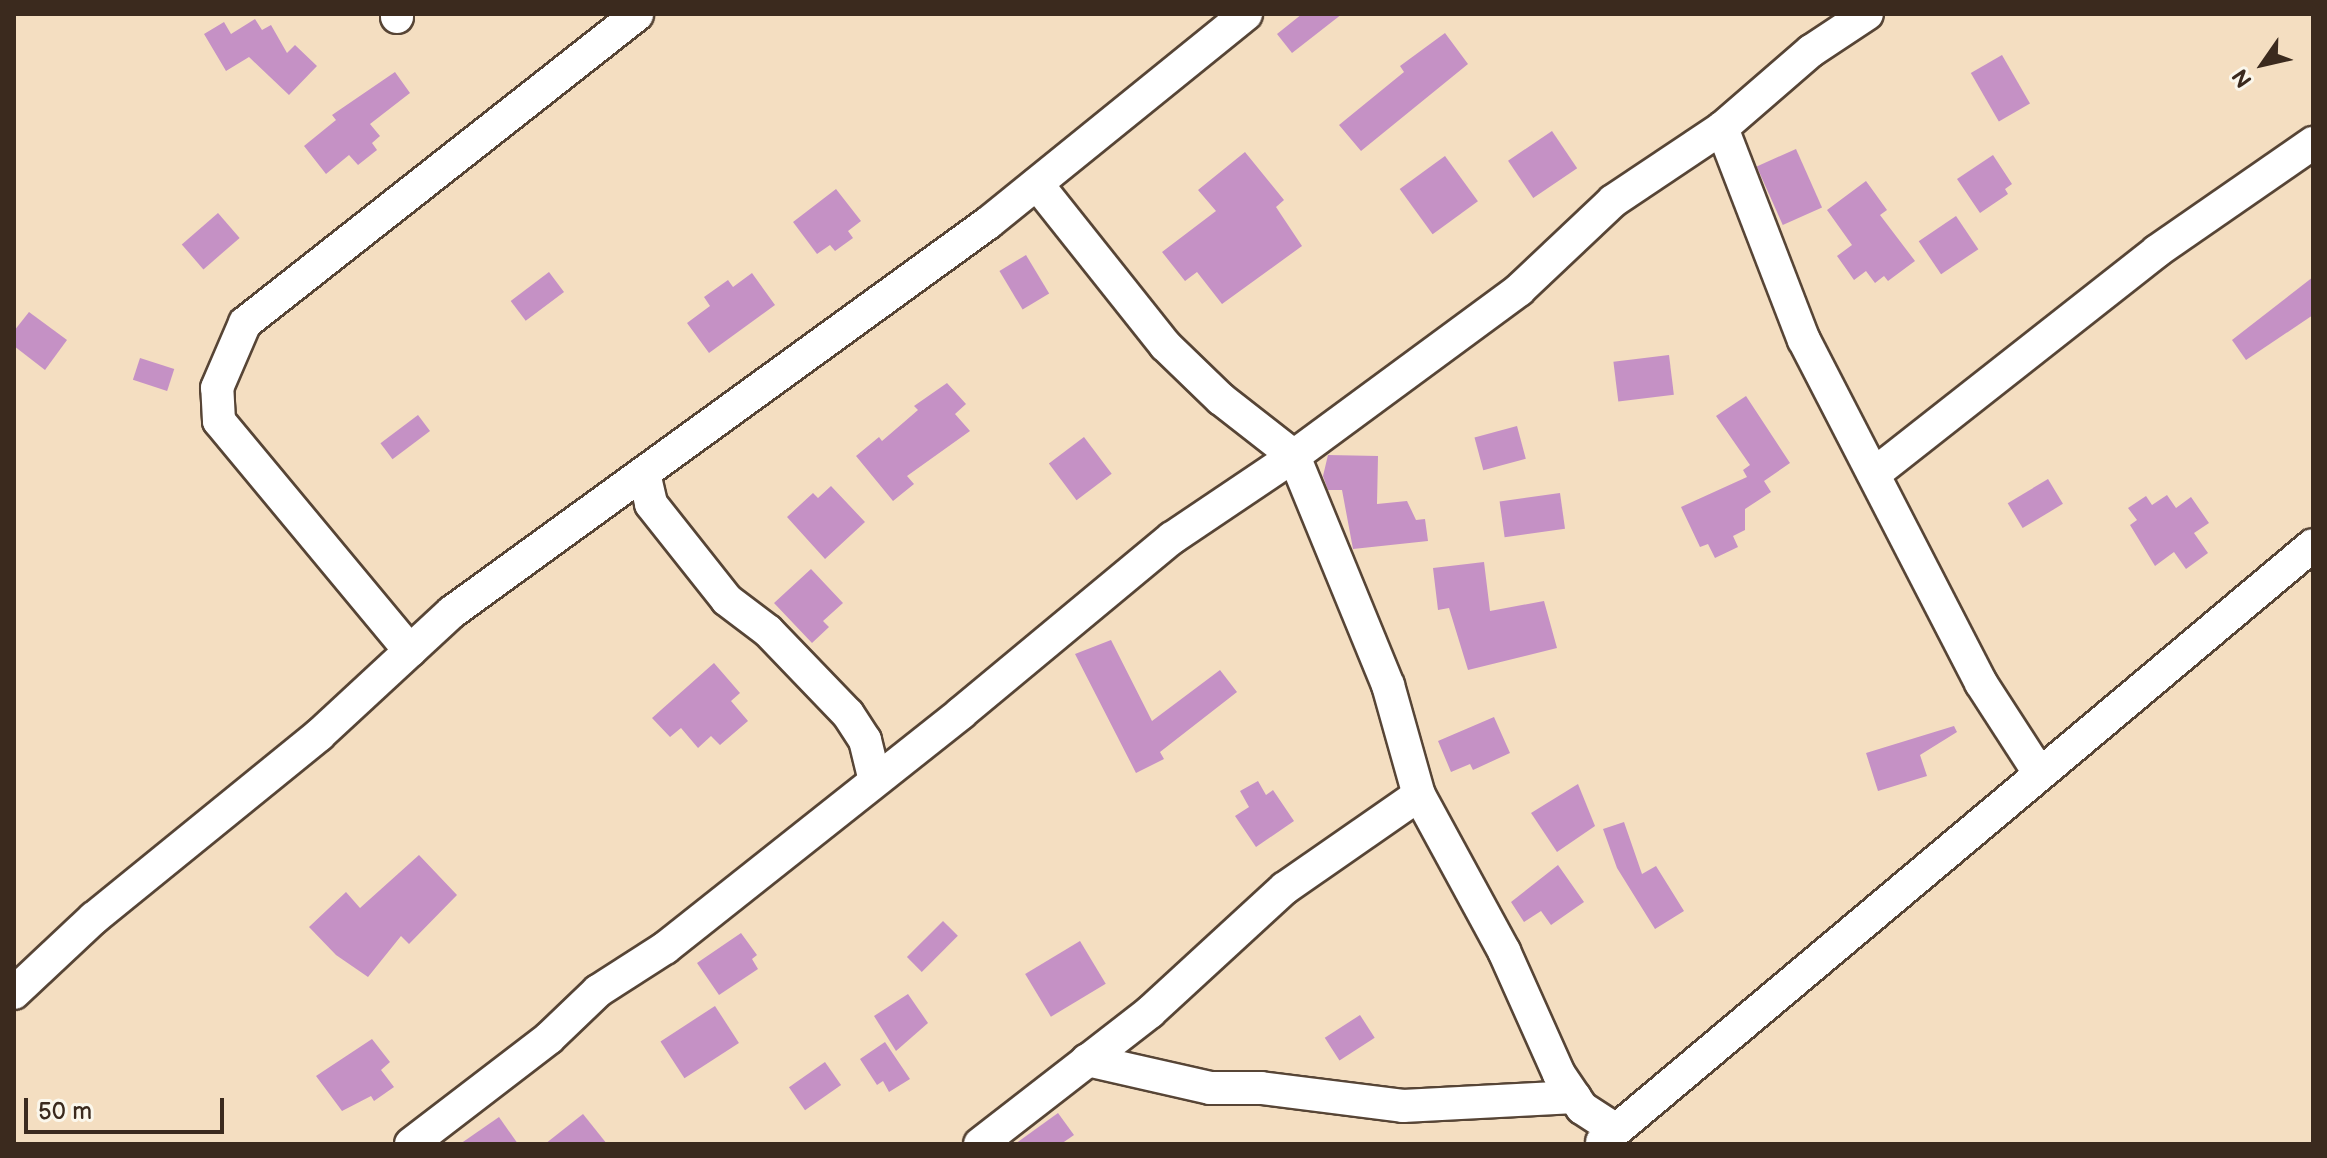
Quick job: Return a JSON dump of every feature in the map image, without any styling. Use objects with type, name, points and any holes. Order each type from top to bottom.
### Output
[{"type":"street","points":[[410,651],[219,421],[217,388],[245,323],[637,14]]},
{"type":"street","points":[[14,993],[94,918],[319,735],[452,612],[1037,184],[1246,14]]},
{"type":"street","points":[[411,1144],[549,1038],[598,991],[665,948],[875,781],[1172,538],[1294,456],[1519,290],[1613,201],[1722,128],[1811,51],[1867,14]]},
{"type":"street","points":[[1722,128],[1804,340],[1981,683],[2038,771]]},
{"type":"street","points":[[1874,474],[2157,251],[2313,143]]},
{"type":"street","points":[[1037,184],[1165,345],[1221,399],[1294,456],[1388,685],[1419,795],[1504,951],[1559,1074],[1608,1137],[2038,771],[2313,545]]},
{"type":"street","points":[[644,473],[651,504],[727,600],[768,631],[848,714],[865,740],[875,781]]},
{"type":"street","points":[[980,1144],[1150,1012],[1285,888],[1419,795]]},
{"type":"street","points":[[1087,1060],[1210,1088],[1261,1088],[1403,1106],[1575,1097]]},
{"type":"building","points":[[1302,14],[1342,14],[1292,53],[1277,34]]},
{"type":"building","points":[[255,19],[262,30],[271,25],[287,53],[295,45],[317,66],[289,95],[249,57],[226,71],[204,34],[224,22],[231,34]]},
{"type":"building","points":[[1445,33],[1468,64],[1361,151],[1339,125],[1404,72],[1400,66]]},
{"type":"building","points":[[2002,55],[2030,103],[1999,121],[1971,73]]},
{"type":"building","points":[[395,72],[410,93],[370,124],[380,136],[372,143],[377,150],[358,165],[349,155],[326,174],[304,146],[336,120],[332,115]]},
{"type":"building","points":[[1552,131],[1577,168],[1533,198],[1508,161]]},
{"type":"building","points":[[1796,149],[1822,207],[1783,225],[1757,166]]},
{"type":"building","points":[[1245,152],[1284,200],[1276,207],[1302,246],[1222,304],[1197,272],[1185,281],[1162,252],[1216,211],[1198,190]]},
{"type":"building","points":[[1993,155],[2012,184],[2005,189],[2008,194],[1980,213],[1957,179]]},
{"type":"building","points":[[1445,156],[1478,201],[1433,234],[1400,189]]},
{"type":"building","points":[[1866,181],[1887,210],[1880,215],[1915,261],[1888,281],[1884,276],[1875,283],[1866,271],[1854,280],[1837,256],[1852,245],[1827,210]]},
{"type":"building","points":[[836,189],[861,221],[848,231],[853,238],[835,251],[830,245],[817,254],[793,222]]},
{"type":"building","points":[[218,213],[240,238],[203,269],[182,244]]},
{"type":"building","points":[[1956,216],[1978,249],[1941,274],[1919,241]]},
{"type":"building","points":[[1026,255],[1049,294],[1023,310],[999,271]]},
{"type":"building","points":[[549,272],[564,292],[526,321],[511,301]]},
{"type":"building","points":[[752,273],[775,305],[709,353],[687,323],[710,306],[704,297],[728,280],[733,287]]},
{"type":"building","points":[[2313,277],[2313,315],[2246,360],[2232,340]]},
{"type":"building","points":[[29,312],[67,340],[45,370],[14,346],[14,331]]},
{"type":"building","points":[[1669,355],[1674,395],[1618,402],[1613,362]]},
{"type":"building","points":[[140,358],[174,369],[167,391],[133,380]]},
{"type":"building","points":[[947,383],[966,404],[955,414],[970,431],[907,476],[914,484],[893,501],[856,456],[879,437],[882,441],[918,410],[914,406]]},
{"type":"building","points":[[1746,396],[1790,463],[1764,481],[1771,492],[1745,509],[1745,530],[1733,536],[1738,547],[1715,558],[1708,544],[1700,547],[1681,507],[1747,477],[1743,470],[1750,465],[1716,416]]},
{"type":"building","points":[[418,415],[430,431],[393,459],[380,443]]},
{"type":"building","points":[[1517,426],[1526,459],[1483,470],[1474,437]]},
{"type":"building","points":[[1084,437],[1112,474],[1077,500],[1049,463]]},
{"type":"building","points":[[1328,455],[1378,456],[1377,504],[1407,501],[1416,520],[1425,519],[1428,541],[1353,549],[1342,490],[1328,490],[1323,476]]},
{"type":"building","points":[[2048,479],[2063,504],[2023,528],[2008,503]]},
{"type":"building","points":[[831,486],[865,522],[825,559],[787,517],[813,493],[818,498]]},
{"type":"building","points":[[1560,493],[1565,529],[1505,537],[1500,501]]},
{"type":"building","points":[[2167,495],[2176,508],[2191,497],[2209,523],[2194,533],[2208,553],[2186,569],[2174,552],[2155,566],[2130,525],[2137,520],[2128,508],[2146,496],[2152,505]]},
{"type":"building","points":[[1484,562],[1490,611],[1544,601],[1557,648],[1468,670],[1449,608],[1438,610],[1433,568]]},
{"type":"building","points":[[811,569],[843,603],[823,621],[829,627],[812,643],[774,603]]},
{"type":"building","points":[[1111,640],[1152,721],[1220,670],[1237,692],[1160,752],[1164,759],[1136,773],[1075,654]]},
{"type":"building","points":[[714,663],[740,693],[731,701],[748,721],[720,745],[711,736],[698,748],[681,728],[670,737],[652,718]]},
{"type":"building","points":[[1494,717],[1510,753],[1473,770],[1470,764],[1451,772],[1438,741]]},
{"type":"building","points":[[1954,726],[1957,732],[1920,755],[1927,776],[1878,791],[1866,753]]},
{"type":"building","points":[[1258,781],[1266,795],[1273,790],[1294,821],[1256,847],[1235,816],[1249,807],[1240,791]]},
{"type":"building","points":[[1578,784],[1595,826],[1557,852],[1531,813]]},
{"type":"building","points":[[1624,822],[1642,874],[1656,866],[1684,911],[1655,929],[1617,868],[1603,829]]},
{"type":"building","points":[[419,855],[457,895],[409,944],[401,936],[368,977],[336,955],[309,927],[346,892],[360,908]]},
{"type":"building","points":[[1558,865],[1584,902],[1551,925],[1541,911],[1524,922],[1511,902]]},
{"type":"building","points":[[943,921],[958,936],[922,972],[907,957]]},
{"type":"building","points":[[741,933],[757,955],[752,959],[758,969],[719,995],[697,963]]},
{"type":"building","points":[[1080,941],[1106,984],[1051,1017],[1025,974]]},
{"type":"building","points":[[908,994],[928,1023],[896,1051],[874,1016]]},
{"type":"building","points":[[715,1006],[739,1043],[684,1078],[660,1041]]},
{"type":"building","points":[[1360,1015],[1375,1038],[1339,1061],[1325,1038]]},
{"type":"building","points":[[372,1039],[390,1062],[381,1070],[394,1087],[374,1101],[371,1096],[342,1111],[316,1076]]},
{"type":"building","points":[[885,1042],[910,1079],[889,1092],[883,1081],[877,1085],[860,1059]]},
{"type":"building","points":[[825,1062],[841,1085],[805,1110],[789,1087]]},
{"type":"building","points":[[1058,1113],[1074,1135],[1061,1144],[1015,1144]]},
{"type":"building","points":[[583,1114],[607,1144],[545,1144]]},
{"type":"building","points":[[499,1117],[518,1144],[460,1144]]}]
